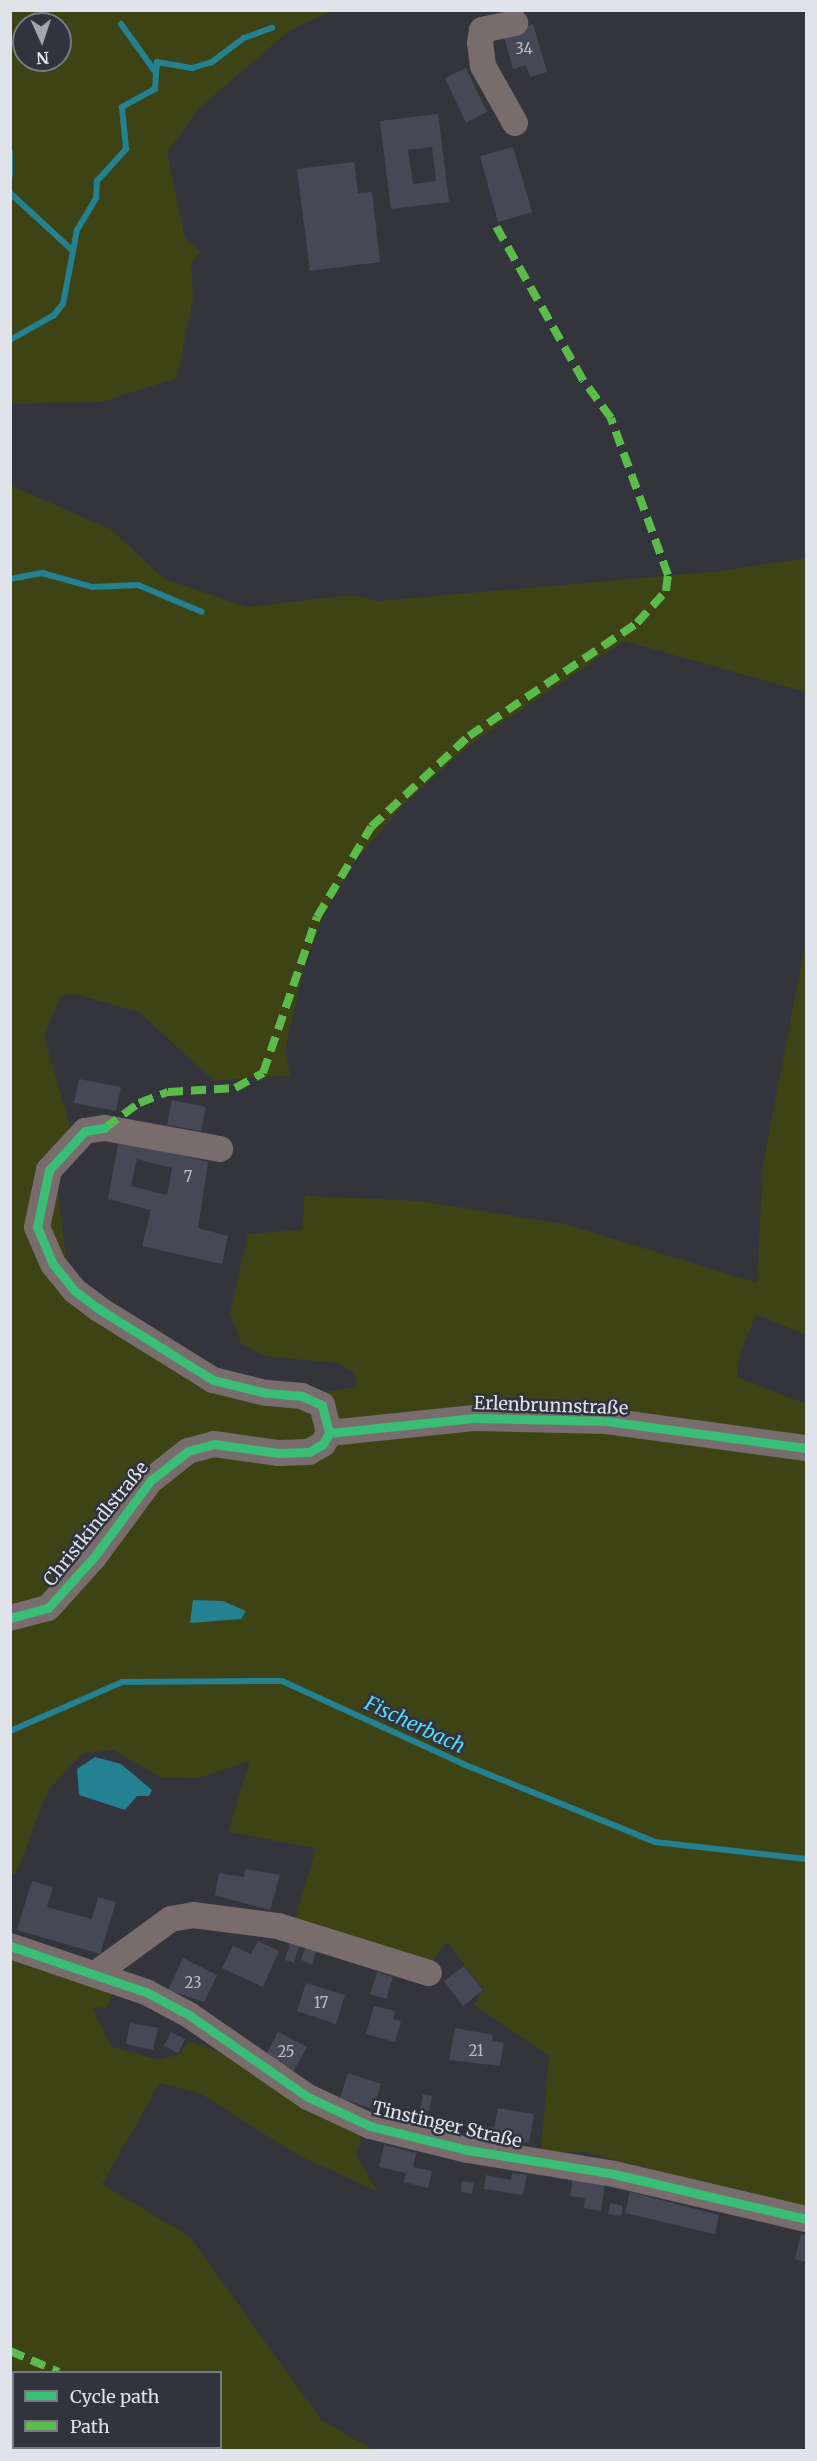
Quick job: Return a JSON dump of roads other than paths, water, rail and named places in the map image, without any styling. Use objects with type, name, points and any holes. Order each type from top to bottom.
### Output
[{"type":"street","points":[[515,23],[482,30],[480,43],[483,66],[515,123]]},
{"type":"street","points":[[220,1149],[105,1128],[85,1131],[49,1170],[37,1227],[53,1263],[74,1290],[99,1309],[213,1380],[266,1393],[302,1396],[322,1405],[329,1433]]},
{"type":"street","name":"Erlenbrunnstraße","points":[[329,1433],[474,1418],[606,1421],[807,1448]]},
{"type":"street","name":"Christkindlstraße","points":[[10,1618],[48,1608],[94,1557],[150,1481],[188,1451],[214,1444],[279,1453],[309,1452],[323,1444],[329,1433]]},
{"type":"street","points":[[98,1972],[171,1919],[200,1915],[279,1926],[429,1973]]},
{"type":"street","name":"Tinstinger Straße","points":[[10,1946],[98,1972],[189,2015],[308,2097],[370,2126],[468,2150],[614,2174],[807,2219]]},
{"type":"water","points":[[193,1600],[223,1601],[246,1611],[241,1619],[190,1623]]},
{"type":"water","points":[[95,1757],[121,1764],[152,1790],[149,1796],[137,1796],[125,1810],[79,1795],[77,1769]]},
{"type":"waterway","points":[[121,24],[154,70]]},
{"type":"waterway","points":[[10,340],[54,315],[63,304],[77,230],[96,198],[97,181],[126,149],[122,107],[155,89],[157,62],[192,68],[212,62],[244,38],[272,28]]},
{"type":"waterway","points":[[10,152],[10,175]]},
{"type":"waterway","points":[[10,193],[72,250]]},
{"type":"waterway","points":[[10,579],[42,573],[92,587],[138,585],[202,612]]},
{"type":"waterway","name":"Fischerbach","points":[[10,1731],[122,1682],[282,1681],[463,1764],[655,1842],[806,1859]]}]
